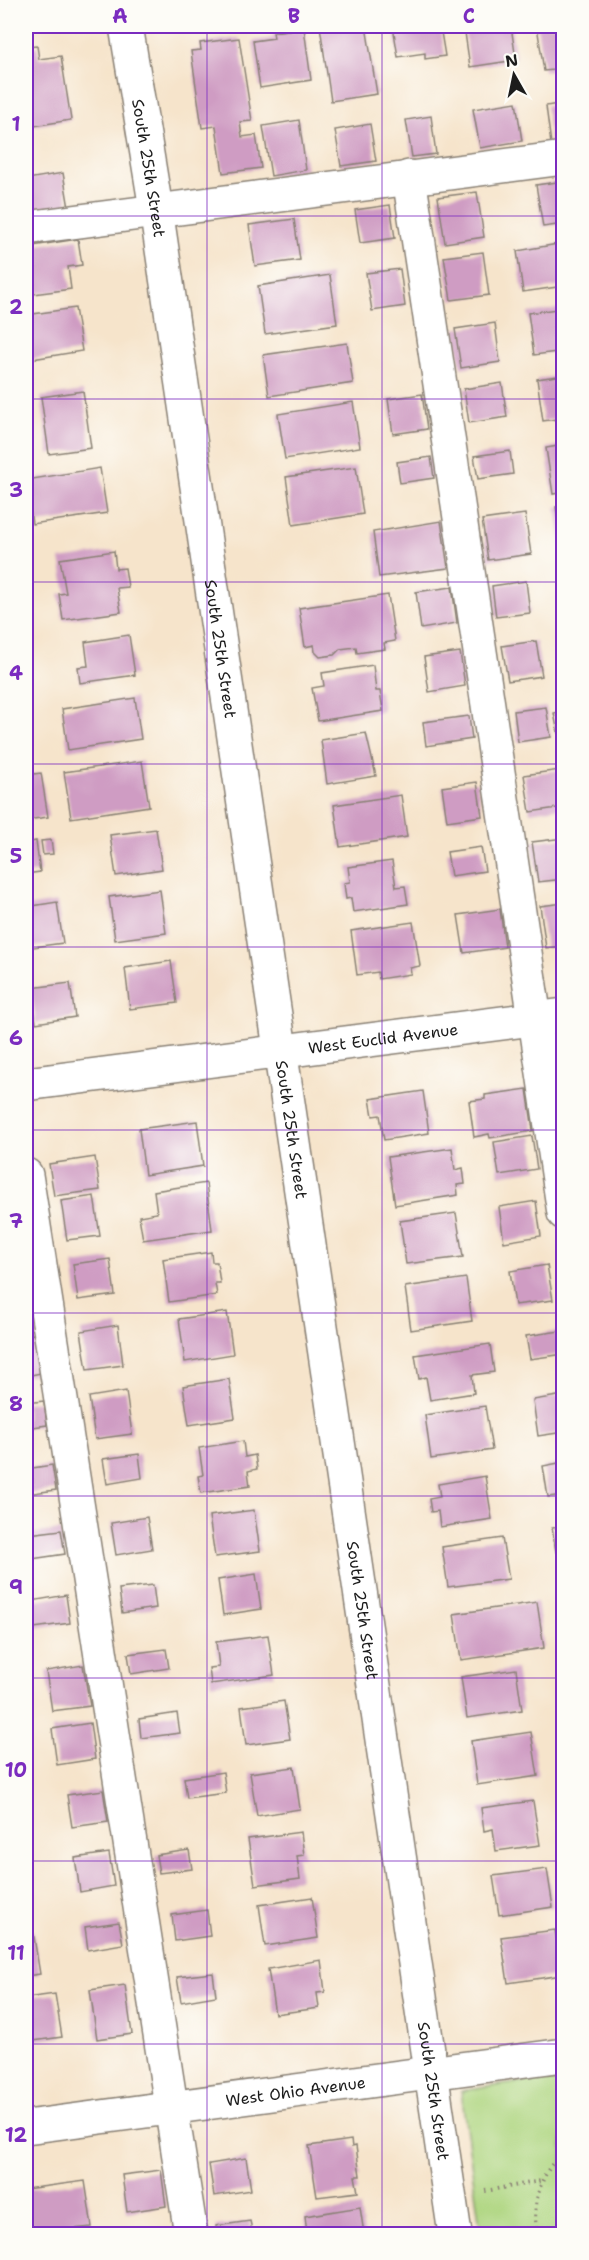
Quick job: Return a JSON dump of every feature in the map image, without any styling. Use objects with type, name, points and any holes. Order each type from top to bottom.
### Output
[{"type":"street","name":"South 25th Street","points":[[126,26],[156,209],[455,2235]]},
{"type":"street","points":[[26,228],[156,209],[564,158]]},
{"type":"street","points":[[409,177],[549,1017],[564,1213]]},
{"type":"street","name":"West Euclid Avenue","points":[[26,1084],[549,1017]]},
{"type":"street","points":[[26,1175],[191,2235]]},
{"type":"street","name":"West Ohio Avenue","points":[[26,2127],[564,2055]]},
{"type":"path","points":[[537,2235],[541,2181],[557,2158],[564,2154]]},
{"type":"path","points":[[485,2191],[541,2181]]},
{"type":"green space","points":[[563,2076],[563,2234],[481,2234],[461,2091]]},
{"type":"building","points":[[320,26],[366,26],[377,94],[331,101]]},
{"type":"building","points":[[393,26],[440,26],[445,56],[425,59],[425,53],[398,57]]},
{"type":"building","points":[[464,26],[511,26],[516,60],[470,67]]},
{"type":"building","points":[[537,26],[564,26],[564,69],[544,71]]},
{"type":"building","points":[[304,28],[311,80],[260,88],[253,41],[274,38],[273,32]]},
{"type":"building","points":[[239,38],[252,121],[240,122],[242,137],[256,135],[261,168],[223,173],[216,126],[202,128],[191,51],[201,50],[200,43]]},
{"type":"building","points":[[37,46],[39,59],[61,56],[71,120],[27,127],[26,47]]},
{"type":"building","points":[[516,102],[522,141],[480,148],[473,109]]},
{"type":"building","points":[[564,103],[564,142],[551,144],[546,106]]},
{"type":"building","points":[[431,116],[436,154],[412,157],[406,120]]},
{"type":"building","points":[[299,120],[306,170],[271,176],[263,126]]},
{"type":"building","points":[[370,124],[376,161],[341,166],[335,130]]},
{"type":"building","points":[[63,173],[69,208],[32,213],[27,179]]},
{"type":"building","points":[[564,181],[564,224],[543,227],[536,185]]},
{"type":"building","points":[[477,192],[484,237],[445,243],[438,197]]},
{"type":"building","points":[[390,205],[395,238],[360,243],[355,210]]},
{"type":"building","points":[[294,219],[300,260],[255,266],[249,225]]},
{"type":"building","points":[[78,239],[82,265],[68,267],[71,289],[26,295],[26,247]]},
{"type":"building","points":[[564,243],[564,286],[523,292],[517,251]]},
{"type":"building","points":[[483,252],[489,295],[451,300],[444,257]]},
{"type":"building","points":[[400,269],[405,306],[372,311],[366,273]]},
{"type":"building","points":[[330,275],[337,324],[265,334],[258,286]]},
{"type":"building","points":[[75,308],[82,351],[26,360],[26,315]]},
{"type":"building","points":[[564,308],[564,351],[534,355],[528,313]]},
{"type":"building","points":[[495,323],[500,362],[461,368],[455,329]]},
{"type":"building","points":[[347,343],[353,383],[269,396],[263,355]]},
{"type":"building","points":[[564,375],[564,418],[543,421],[537,379]]},
{"type":"building","points":[[502,383],[507,417],[469,423],[464,389]]},
{"type":"building","points":[[83,391],[91,448],[49,454],[41,397]]},
{"type":"building","points":[[422,394],[427,429],[393,434],[388,399]]},
{"type":"building","points":[[353,402],[360,447],[285,459],[278,414]]},
{"type":"building","points":[[564,445],[564,492],[553,494],[546,448]]},
{"type":"building","points":[[510,451],[513,474],[478,479],[474,456]]},
{"type":"building","points":[[431,457],[434,478],[400,483],[397,462]]},
{"type":"building","points":[[356,467],[363,514],[293,525],[286,477]]},
{"type":"building","points":[[100,468],[107,513],[32,524],[26,480]]},
{"type":"building","points":[[564,506],[564,549],[562,549],[556,507]]},
{"type":"building","points":[[525,514],[531,554],[488,560],[482,520]]},
{"type":"building","points":[[441,521],[448,568],[379,577],[373,532]]},
{"type":"building","points":[[114,551],[116,569],[125,568],[128,587],[117,588],[121,612],[63,620],[59,594],[66,593],[60,559]]},
{"type":"building","points":[[526,581],[530,613],[496,617],[492,586]]},
{"type":"building","points":[[452,587],[457,623],[421,629],[416,592]]},
{"type":"building","points":[[388,595],[395,641],[384,643],[385,649],[357,653],[356,647],[340,649],[334,655],[320,657],[315,652],[314,645],[305,647],[299,608]]},
{"type":"building","points":[[129,635],[135,675],[80,683],[78,667],[88,666],[85,642]]},
{"type":"building","points":[[536,641],[542,676],[508,681],[502,646]]},
{"type":"building","points":[[460,652],[465,686],[429,692],[424,657]]},
{"type":"building","points":[[373,665],[376,691],[380,691],[383,711],[318,721],[312,688],[324,686],[322,673]]},
{"type":"building","points":[[135,698],[141,739],[68,750],[62,709]]},
{"type":"building","points":[[546,707],[551,737],[518,742],[514,711]]},
{"type":"building","points":[[564,711],[564,732],[558,733],[554,713]]},
{"type":"building","points":[[469,716],[472,739],[426,746],[423,722]]},
{"type":"building","points":[[366,733],[376,776],[327,784],[321,740]]},
{"type":"building","points":[[142,761],[149,806],[71,818],[64,772]]},
{"type":"building","points":[[560,770],[564,807],[530,812],[524,775]]},
{"type":"building","points":[[41,773],[48,817],[26,820],[26,775]]},
{"type":"building","points":[[477,782],[482,816],[447,821],[442,787]]},
{"type":"building","points":[[401,795],[407,837],[340,847],[334,805]]},
{"type":"building","points":[[156,829],[162,869],[116,876],[110,835]]},
{"type":"building","points":[[564,838],[564,879],[538,882],[532,842]]},
{"type":"building","points":[[51,840],[53,854],[43,855],[41,841]]},
{"type":"building","points":[[36,841],[40,872],[26,874],[26,843]]},
{"type":"building","points":[[481,847],[485,871],[451,876],[447,852]]},
{"type":"building","points":[[392,861],[396,887],[405,886],[408,904],[353,912],[351,898],[346,899],[344,883],[350,882],[348,867]]},
{"type":"building","points":[[160,890],[166,933],[115,940],[109,897]]},
{"type":"building","points":[[57,902],[63,943],[26,948],[26,907]]},
{"type":"building","points":[[564,903],[564,946],[546,948],[540,906]]},
{"type":"building","points":[[500,909],[505,947],[464,953],[458,915]]},
{"type":"building","points":[[413,922],[420,966],[410,968],[411,974],[379,979],[378,972],[357,975],[351,931]]},
{"type":"building","points":[[171,961],[177,1003],[130,1009],[125,968]]},
{"type":"building","points":[[70,983],[75,1017],[36,1023],[31,988]]},
{"type":"building","points":[[527,1089],[533,1131],[490,1138],[489,1134],[474,1137],[469,1101],[485,1099],[485,1095]]},
{"type":"building","points":[[423,1091],[429,1133],[384,1140],[380,1115],[373,1116],[370,1099]]},
{"type":"building","points":[[197,1121],[203,1166],[145,1175],[139,1129]]},
{"type":"building","points":[[532,1136],[537,1169],[499,1175],[494,1142]]},
{"type":"building","points":[[452,1148],[455,1170],[463,1168],[465,1184],[457,1185],[458,1195],[395,1205],[388,1157]]},
{"type":"building","points":[[95,1157],[100,1190],[54,1196],[49,1164]]},
{"type":"building","points":[[206,1183],[212,1230],[143,1240],[139,1216],[157,1213],[154,1191]]},
{"type":"building","points":[[94,1196],[100,1236],[67,1240],[61,1201]]},
{"type":"building","points":[[536,1201],[541,1236],[504,1242],[499,1207]]},
{"type":"building","points":[[456,1213],[463,1257],[406,1264],[400,1221]]},
{"type":"building","points":[[211,1252],[212,1262],[217,1262],[220,1283],[215,1283],[217,1295],[169,1302],[163,1259]]},
{"type":"building","points":[[110,1259],[115,1295],[78,1300],[73,1264]]},
{"type":"building","points":[[547,1265],[553,1300],[515,1305],[510,1271]]},
{"type":"building","points":[[466,1278],[472,1321],[411,1330],[405,1287]]},
{"type":"building","points":[[30,1293],[34,1329],[26,1330],[26,1294]]},
{"type":"building","points":[[227,1312],[233,1354],[185,1362],[179,1319]]},
{"type":"building","points":[[118,1325],[123,1365],[87,1370],[81,1331]]},
{"type":"building","points":[[560,1331],[564,1354],[530,1359],[526,1336]]},
{"type":"building","points":[[35,1334],[41,1373],[26,1376],[26,1335]]},
{"type":"building","points":[[490,1344],[494,1372],[472,1375],[474,1393],[430,1400],[426,1377],[419,1379],[415,1355]]},
{"type":"building","points":[[229,1379],[235,1418],[189,1425],[183,1386]]},
{"type":"building","points":[[126,1391],[132,1434],[95,1439],[89,1397]]},
{"type":"building","points":[[564,1395],[564,1432],[538,1436],[533,1400]]},
{"type":"building","points":[[44,1401],[47,1425],[26,1428],[26,1403]]},
{"type":"building","points":[[485,1406],[492,1450],[431,1459],[425,1415]]},
{"type":"building","points":[[243,1441],[245,1457],[255,1455],[257,1469],[248,1471],[250,1486],[201,1493],[198,1476],[203,1475],[199,1448]]},
{"type":"building","points":[[139,1454],[142,1478],[107,1484],[103,1459]]},
{"type":"building","points":[[564,1462],[564,1495],[548,1497],[543,1466]]},
{"type":"building","points":[[52,1465],[56,1490],[26,1494],[26,1469]]},
{"type":"building","points":[[485,1476],[492,1519],[440,1527],[438,1511],[431,1512],[429,1499],[440,1497],[438,1484]]},
{"type":"building","points":[[254,1510],[260,1551],[215,1557],[209,1516]]},
{"type":"building","points":[[147,1517],[152,1549],[116,1555],[111,1523]]},
{"type":"building","points":[[564,1526],[564,1551],[556,1552],[552,1528]]},
{"type":"building","points":[[61,1530],[65,1554],[32,1559],[29,1534]]},
{"type":"building","points":[[502,1538],[509,1579],[448,1587],[442,1547]]},
{"type":"building","points":[[256,1574],[261,1609],[223,1615],[218,1580]]},
{"type":"building","points":[[153,1585],[156,1608],[122,1613],[119,1589]]},
{"type":"building","points":[[66,1595],[70,1623],[34,1628],[31,1601]]},
{"type":"building","points":[[537,1602],[544,1648],[461,1660],[454,1614]]},
{"type":"building","points":[[268,1635],[274,1675],[211,1684],[209,1668],[219,1667],[216,1642]]},
{"type":"building","points":[[166,1649],[169,1668],[131,1674],[128,1654]]},
{"type":"building","points":[[83,1665],[90,1706],[52,1711],[46,1671]]},
{"type":"building","points":[[516,1669],[522,1710],[467,1718],[461,1677]]},
{"type":"building","points":[[284,1701],[290,1739],[246,1745],[241,1707]]},
{"type":"building","points":[[177,1713],[180,1733],[141,1738],[139,1719]]},
{"type":"building","points":[[90,1723],[95,1759],[57,1765],[52,1729]]},
{"type":"building","points":[[531,1732],[538,1776],[477,1785],[471,1741]]},
{"type":"building","points":[[294,1767],[300,1809],[257,1816],[250,1773]]},
{"type":"building","points":[[223,1772],[226,1793],[187,1798],[184,1778]]},
{"type":"building","points":[[103,1790],[108,1822],[72,1827],[67,1795]]},
{"type":"building","points":[[533,1801],[540,1845],[496,1851],[493,1829],[484,1831],[481,1808]]},
{"type":"building","points":[[301,1832],[304,1855],[297,1856],[300,1879],[255,1885],[248,1839]]},
{"type":"building","points":[[189,1850],[192,1869],[159,1873],[156,1855]]},
{"type":"building","points":[[109,1853],[114,1886],[80,1892],[75,1858]]},
{"type":"building","points":[[547,1869],[553,1907],[499,1915],[493,1876]]},
{"type":"building","points":[[312,1897],[318,1938],[265,1946],[259,1905]]},
{"type":"building","points":[[207,1910],[210,1936],[175,1941],[172,1915]]},
{"type":"building","points":[[119,1922],[123,1944],[88,1950],[85,1927]]},
{"type":"building","points":[[555,1930],[562,1975],[508,1983],[501,1937]]},
{"type":"building","points":[[33,1931],[40,1974],[26,1976],[26,1932]]},
{"type":"building","points":[[321,1960],[325,1992],[317,1993],[319,2008],[275,2014],[268,1969]]},
{"type":"building","points":[[213,1973],[216,1996],[181,2002],[177,1977]]},
{"type":"building","points":[[125,1985],[132,2034],[97,2039],[90,1990]]},
{"type":"building","points":[[55,1994],[62,2037],[26,2042],[26,1998]]},
{"type":"building","points":[[351,2140],[352,2147],[356,2146],[360,2176],[355,2176],[358,2192],[317,2197],[309,2146]]},
{"type":"building","points":[[246,2158],[251,2190],[214,2196],[209,2164]]},
{"type":"building","points":[[161,2170],[166,2206],[127,2212],[122,2175]]},
{"type":"building","points":[[85,2181],[92,2227],[26,2234],[26,2189]]},
{"type":"building","points":[[360,2207],[364,2234],[307,2234],[305,2216]]},
{"type":"building","points":[[250,2221],[253,2234],[217,2234],[216,2226]]}]
